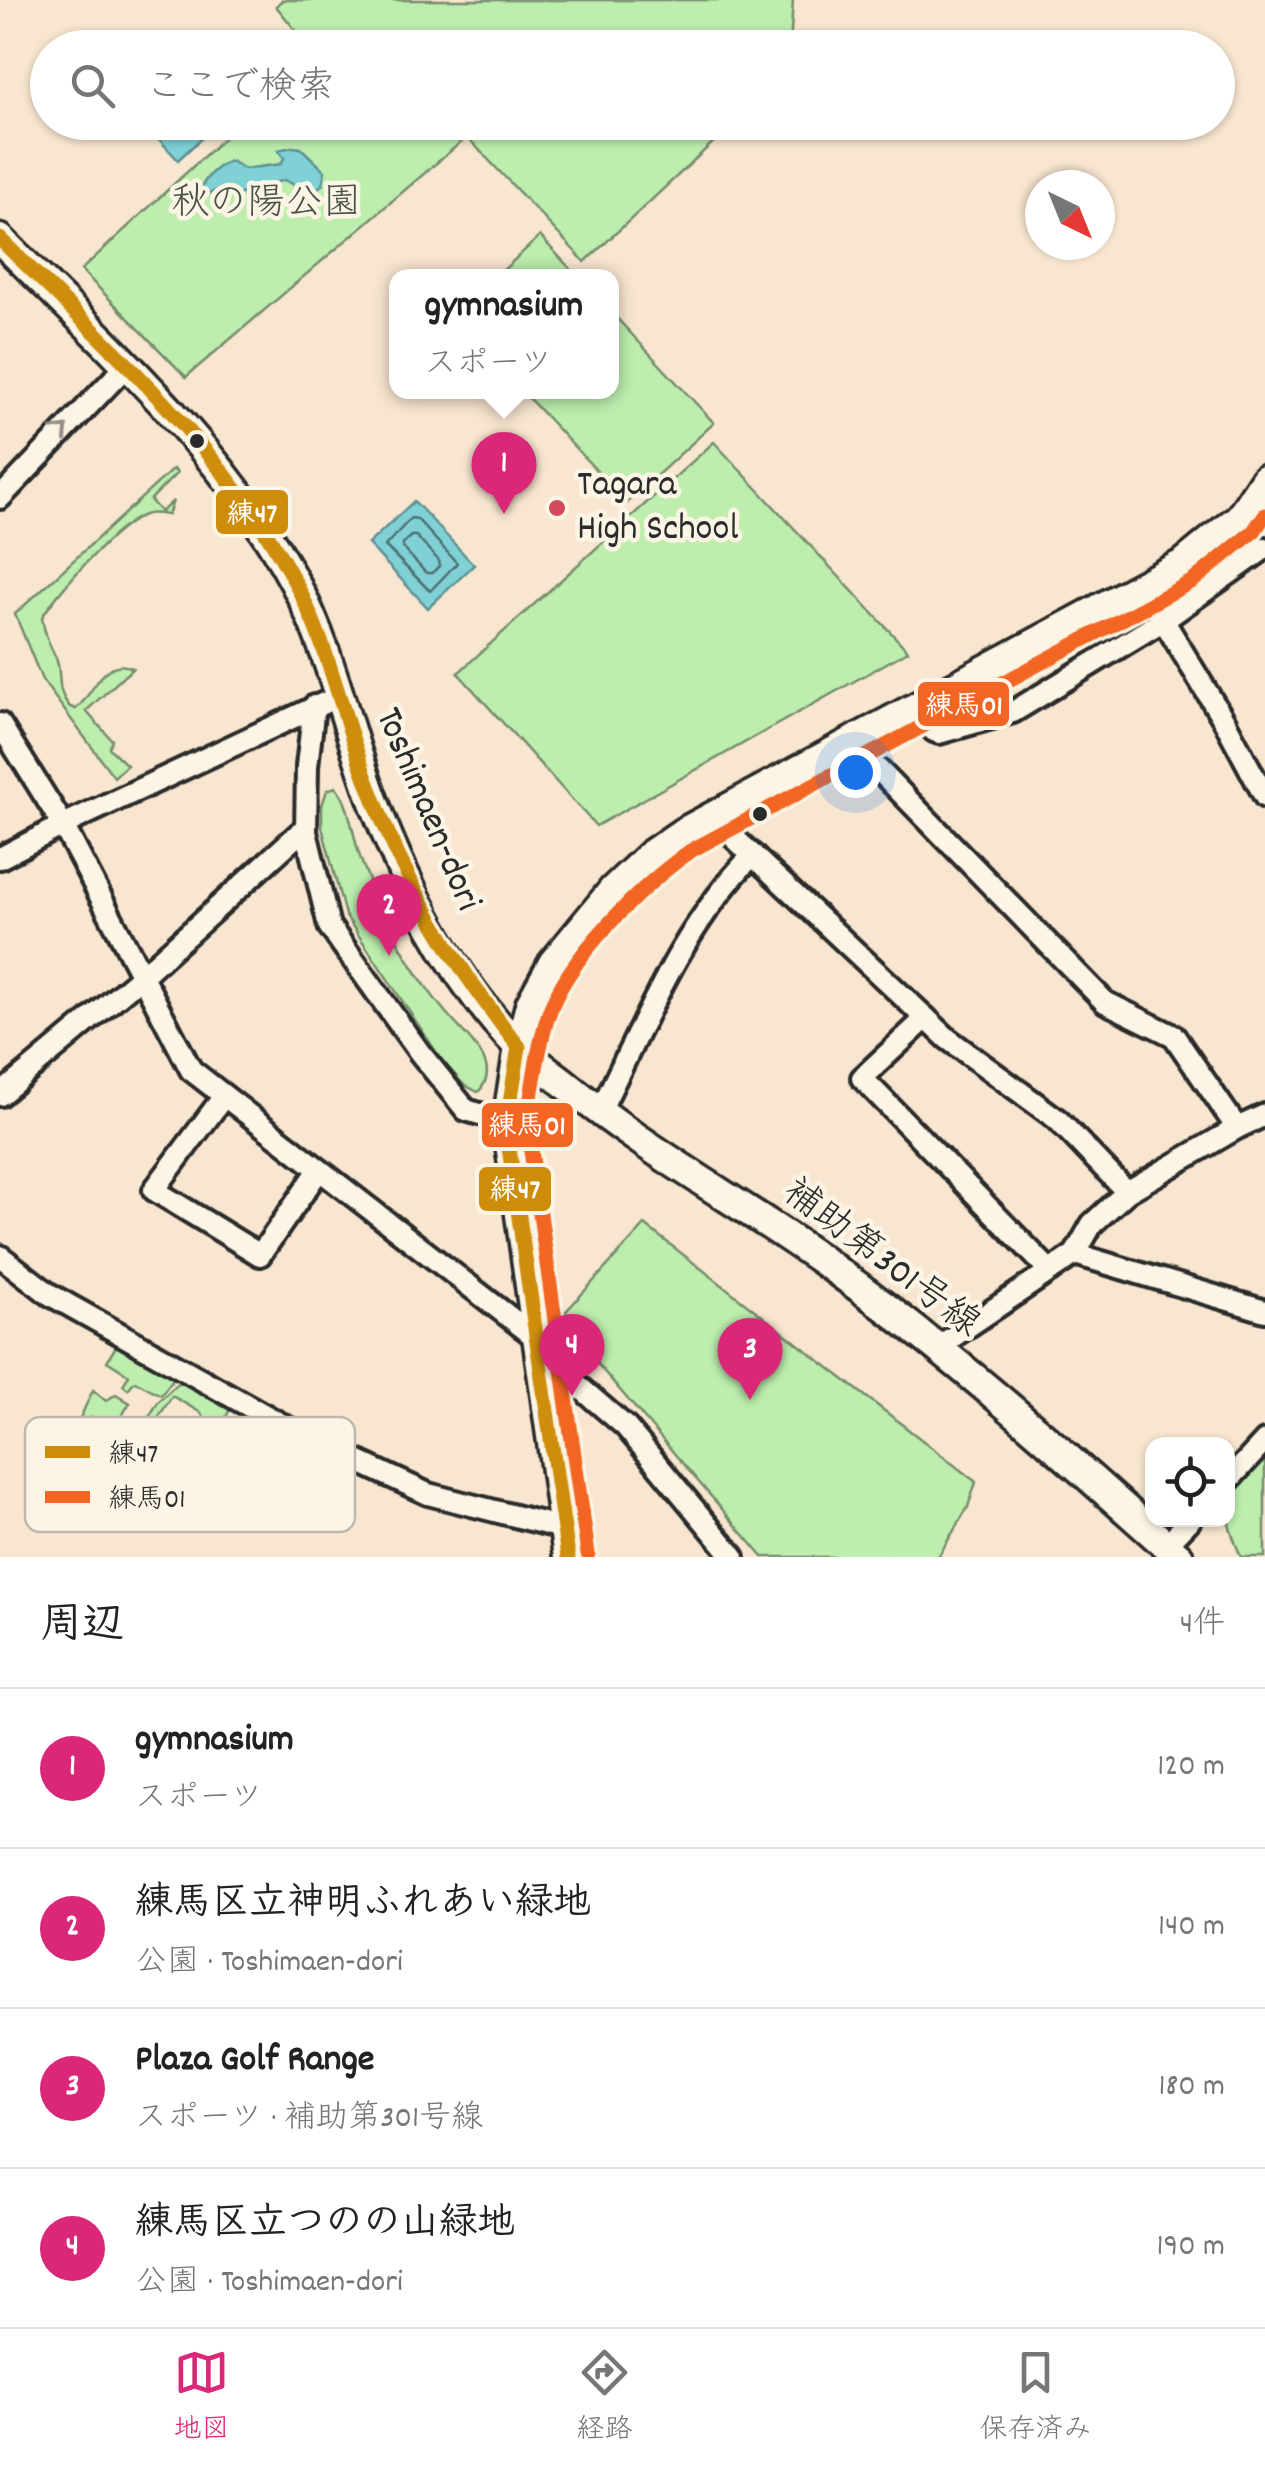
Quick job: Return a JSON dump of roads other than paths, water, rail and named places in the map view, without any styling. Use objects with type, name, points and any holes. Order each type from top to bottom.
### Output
[{"type":"street","name":"Toshimaen-dori","points":[[0,239],[194,435],[256,517],[307,610],[327,702],[415,896],[474,992],[518,1047]]},
{"type":"street","points":[[0,498],[126,366]]},
{"type":"street","points":[[355,1460],[428,1494],[567,1543],[506,1122],[518,1047],[530,1006],[553,962],[580,926],[650,855],[712,817],[1184,563],[1240,517],[1263,486]]},
{"type":"street","points":[[916,707],[934,731],[940,733],[1013,712],[1164,620],[1265,548]]},
{"type":"street","points":[[1142,584],[1260,769],[1265,797]]},
{"type":"street","points":[[0,858],[327,702]]},
{"type":"street","points":[[327,702],[306,766],[306,827],[329,926],[466,1110],[506,1122]]},
{"type":"street","points":[[0,724],[63,825],[190,1070],[539,1340]]},
{"type":"street","points":[[856,739],[873,764],[1105,1002],[1174,1036],[1236,1128]]},
{"type":"street","points":[[712,817],[948,1039],[1058,1120],[1127,1192]]},
{"type":"street","points":[[0,1095],[142,976],[306,827]]},
{"type":"street","points":[[600,1113],[685,944],[727,880],[752,855]]},
{"type":"street","points":[[926,1018],[862,1078],[1050,1271]]},
{"type":"street","name":"補助第301号線","points":[[518,1047],[650,1150],[747,1208],[938,1347],[1172,1551]]},
{"type":"street","points":[[224,1096],[154,1190],[260,1255],[319,1170]]},
{"type":"street","points":[[938,1347],[1075,1254],[1092,1224],[1127,1192],[1265,1115]]},
{"type":"street","points":[[1075,1254],[1265,1311]]},
{"type":"street","points":[[0,1256],[50,1294],[268,1417]]},
{"type":"street","points":[[544,1373],[569,1378],[626,1427],[734,1557]]},
{"type":"street","points":[[1235,1473],[1265,1442]]},
{"type":"street","points":[[1172,1551],[1186,1527]]},
{"type":"water","points":[[160,140],[200,140],[178,160]]},
{"type":"water","points":[[301,148],[325,171],[323,184],[302,201],[297,186],[284,180],[232,197],[218,190],[205,195],[201,192],[208,177],[226,163],[231,161],[244,169],[281,164],[284,158],[278,150]]},
{"type":"water","points":[[414,501],[474,565],[428,608],[368,544]]},
{"type":"place","name":"Tagara High School","points":[[557,508]]},
{"type":"place","name":"gymnasium","points":[[504,514]]},
{"type":"place","name":"練馬区立神明ふれあい緑地","points":[[389,956]]},
{"type":"place","name":"練馬区立つのの山緑地","points":[[572,1396]]},
{"type":"place","name":"Plaza Golf Range","points":[[750,1400]]},
{"type":"park label","name":"秋の陽公園","points":[[266,205]]}]
